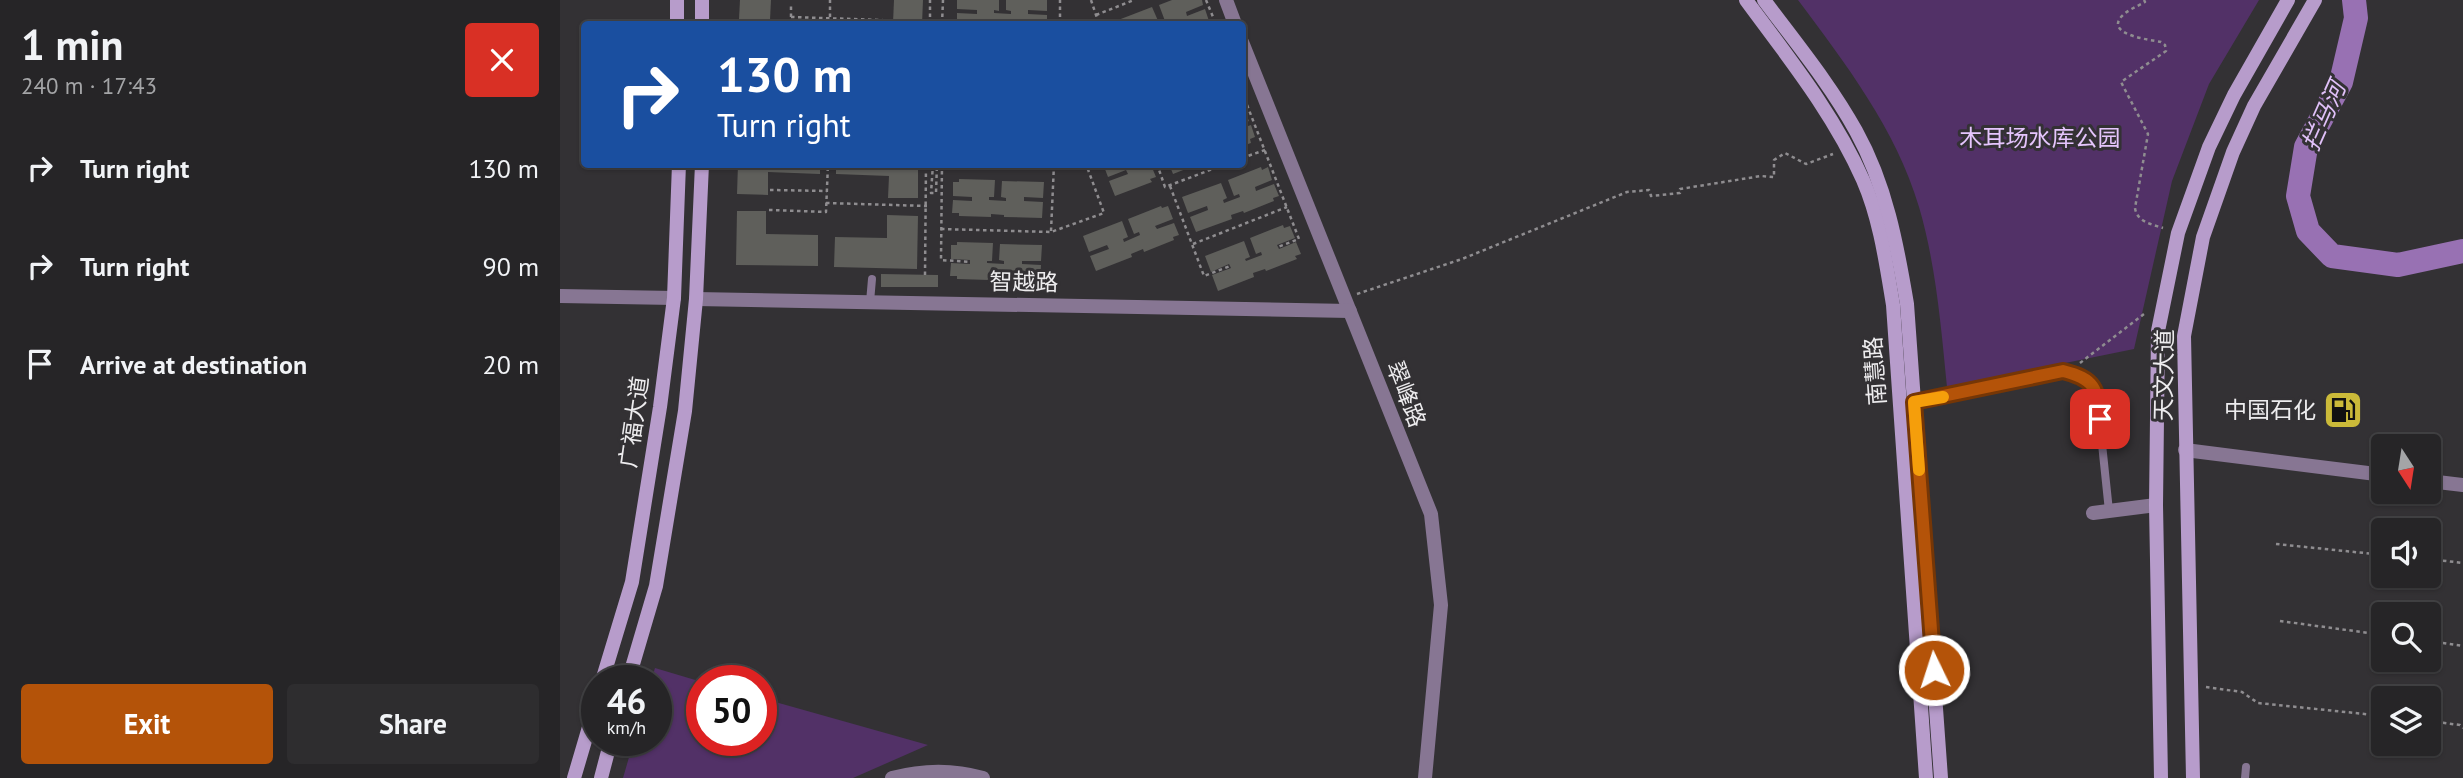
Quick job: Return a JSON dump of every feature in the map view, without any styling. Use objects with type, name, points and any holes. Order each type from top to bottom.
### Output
[{"type":"main road","points":[[677,0],[677,21]]},
{"type":"main road","points":[[702,0],[702,21]]},
{"type":"main road","name":"南慧路","points":[[1746,0],[1811,88],[1843,138],[1864,182],[1881,238],[1893,305],[1926,778]]},
{"type":"main road","name":"南慧路","points":[[1764,0],[1856,131],[1877,176],[1896,235],[1907,304],[1941,778]]},
{"type":"main road","name":"天文大道","points":[[2161,778],[2156,505],[2158,331],[2178,233],[2209,147],[2234,95],[2288,0]]},
{"type":"main road","name":"天文大道","points":[[2193,778],[2185,336],[2203,237],[2233,152],[2255,106],[2315,0]]},
{"type":"main road","name":"广福大道","points":[[607,665],[632,582],[660,407],[674,298],[679,168]]},
{"type":"main road","name":"广福大道","points":[[633,665],[656,586],[685,411],[696,299],[702,168]]},
{"type":"main road","points":[[573,778],[581,752]]},
{"type":"main road","points":[[601,778],[607,756]]},
{"type":"street","points":[[1226,0],[1234,21]]},
{"type":"street","name":"翠峰路","points":[[1246,52],[1431,514],[1441,605],[1425,778]]},
{"type":"street","points":[[560,296],[674,298]]},
{"type":"street","name":"智越路","points":[[696,299],[1348,305]]},
{"type":"street","points":[[2185,450],[2371,473]]},
{"type":"street","points":[[2441,482],[2463,485]]},
{"type":"street","points":[[2093,513],[2156,505]]},
{"type":"street","points":[[892,778],[909,774],[959,771],[983,778]]},
{"type":"lane","points":[[870,302],[872,279]]},
{"type":"lane","points":[[1914,402],[2063,371],[2080,375],[2091,383],[2097,396],[2109,511]]},
{"type":"lane","points":[[2245,778],[2246,767]]},
{"type":"path","points":[[830,0],[830,18]]},
{"type":"path","points":[[930,0],[930,21]]},
{"type":"path","points":[[942,21],[943,0]]},
{"type":"path","points":[[1060,0],[1060,21]]},
{"type":"path","points":[[1091,0],[1098,21]]},
{"type":"path","points":[[1096,15],[1134,0]]},
{"type":"path","points":[[1206,0],[1215,21]]},
{"type":"path","points":[[2150,0],[2121,17],[2120,29],[2125,34],[2161,42],[2165,44],[2166,51],[2121,82],[2148,134],[2136,215],[2141,220],[2163,228]]},
{"type":"path","points":[[791,21],[792,4]]},
{"type":"path","points":[[791,17],[882,21]]},
{"type":"path","points":[[1246,102],[1300,239],[1278,247]]},
{"type":"path","points":[[1246,157],[1265,150]]},
{"type":"path","points":[[1348,305],[1627,192],[1649,190],[1651,196],[1680,193],[1680,189],[1761,176],[1774,177],[1774,160],[1785,153],[1806,164],[1833,154]]},
{"type":"path","points":[[769,210],[827,212],[828,168]]},
{"type":"path","points":[[925,275],[926,168]]},
{"type":"path","points":[[936,168],[931,193],[936,193],[937,168]]},
{"type":"path","points":[[937,168],[941,260],[970,262]]},
{"type":"path","points":[[1051,232],[1054,168]]},
{"type":"path","points":[[941,229],[1051,232],[1104,213],[1087,168]]},
{"type":"path","points":[[1159,168],[1166,187],[1216,168]]},
{"type":"path","points":[[1170,186],[1204,276],[1230,266]]},
{"type":"path","points":[[770,190],[827,191]]},
{"type":"path","points":[[827,203],[926,206]]},
{"type":"path","points":[[1192,244],[1287,207]]},
{"type":"path","points":[[2063,371],[2082,363],[2144,314]]},
{"type":"path","points":[[2276,544],[2371,554]]},
{"type":"path","points":[[2441,560],[2463,563]]},
{"type":"path","points":[[2280,621],[2371,633]]},
{"type":"path","points":[[2441,643],[2463,646]]},
{"type":"path","points":[[2191,685],[2242,692],[2258,703],[2371,715]]},
{"type":"path","points":[[2441,723],[2460,725],[2463,728]]},
{"type":"green space","name":"木耳场水库公园","points":[[1798,0],[2259,0],[2209,84],[2172,181],[2134,349],[1947,387],[1930,251],[1909,178],[1868,98]]},
{"type":"green space","points":[[672,673],[686,677],[686,756],[777,756],[777,703],[928,745],[853,778],[623,778],[629,756],[672,756]]},
{"type":"building","points":[[740,0],[771,0],[770,20],[739,19]]},
{"type":"building","points":[[894,0],[923,0],[922,21],[893,21]]},
{"type":"building","points":[[957,0],[999,0],[999,11],[994,10],[994,13],[1011,14],[1011,11],[1006,10],[1006,0],[1047,0],[1047,11],[1028,10],[1028,14],[1047,15],[1047,21],[957,21],[957,13],[977,14],[977,10],[957,9]]},
{"type":"building","points":[[1172,0],[1202,0],[1203,5],[1186,12],[1187,16],[1205,9],[1209,21],[1165,21],[1159,5]]},
{"type":"building","points":[[1152,7],[1158,21],[1116,21]]},
{"type":"building","points":[[1251,125],[1255,137],[1246,145],[1246,127]]},
{"type":"building","points":[[1261,167],[1262,170],[1268,167],[1272,180],[1255,187],[1256,191],[1274,184],[1279,196],[1273,198],[1274,201],[1244,213],[1243,211],[1231,215],[1232,219],[1196,232],[1190,217],[1208,210],[1207,206],[1188,213],[1182,197],[1221,183],[1227,198],[1223,200],[1224,203],[1240,197],[1239,194],[1234,196],[1228,180]]},
{"type":"building","points":[[738,168],[820,168],[820,174],[768,172],[768,195],[737,194]]},
{"type":"building","points":[[836,168],[918,168],[918,198],[888,198],[889,176],[836,174]]},
{"type":"building","points":[[1105,168],[1152,168],[1156,177],[1150,179],[1152,182],[1115,196],[1109,181],[1128,174],[1126,170],[1108,177]]},
{"type":"building","points":[[1171,168],[1188,168],[1173,174]]},
{"type":"building","points":[[959,179],[995,180],[994,197],[989,197],[989,200],[1006,201],[1006,198],[1001,197],[1002,181],[1044,182],[1043,198],[1024,197],[1024,201],[1043,202],[1042,218],[991,214],[991,217],[959,216],[959,213],[952,213],[953,200],[972,201],[972,197],[953,196],[953,182],[959,182]]},
{"type":"building","points":[[1161,206],[1168,206],[1173,219],[1155,226],[1157,229],[1174,223],[1179,235],[1173,237],[1174,240],[1144,252],[1143,249],[1131,254],[1132,257],[1096,271],[1090,256],[1109,249],[1107,245],[1089,252],[1083,236],[1122,221],[1128,237],[1123,239],[1124,242],[1140,235],[1139,232],[1134,234],[1128,219]]},
{"type":"building","points":[[737,211],[766,211],[766,234],[818,235],[818,266],[736,265]]},
{"type":"building","points":[[887,215],[918,216],[917,269],[834,267],[835,237],[887,238]]},
{"type":"building","points":[[1283,225],[1284,228],[1290,226],[1295,238],[1277,245],[1279,249],[1296,242],[1301,254],[1295,256],[1297,259],[1253,273],[1254,277],[1218,291],[1212,275],[1231,268],[1229,264],[1211,272],[1205,256],[1244,241],[1250,257],[1245,259],[1246,261],[1262,255],[1261,252],[1256,254],[1250,238]]},
{"type":"building","points":[[957,242],[993,243],[992,261],[987,263],[1004,264],[1004,261],[999,260],[1000,244],[1042,245],[1041,261],[1022,261],[1022,264],[1041,265],[1040,281],[989,277],[989,280],[957,279],[957,276],[950,276],[951,263],[970,264],[970,260],[951,259],[951,245],[957,245]]},
{"type":"building","points":[[881,274],[938,275],[938,287],[881,287]]},
{"type":"waterway","name":"拦马河","points":[[2354,0],[2356,18],[2341,82],[2306,147],[2298,196],[2308,231],[2332,256],[2398,265],[2463,251]]},
{"type":"slow traffic","points":[[1919,470],[1914,402],[1943,397]]},
{"type":"place","name":"中国石化","points":[[2343,410]]},
{"type":"route","points":[[1934,670],[1914,402],[2063,371],[2080,375],[2091,383],[2097,396],[2100,419]]}]
